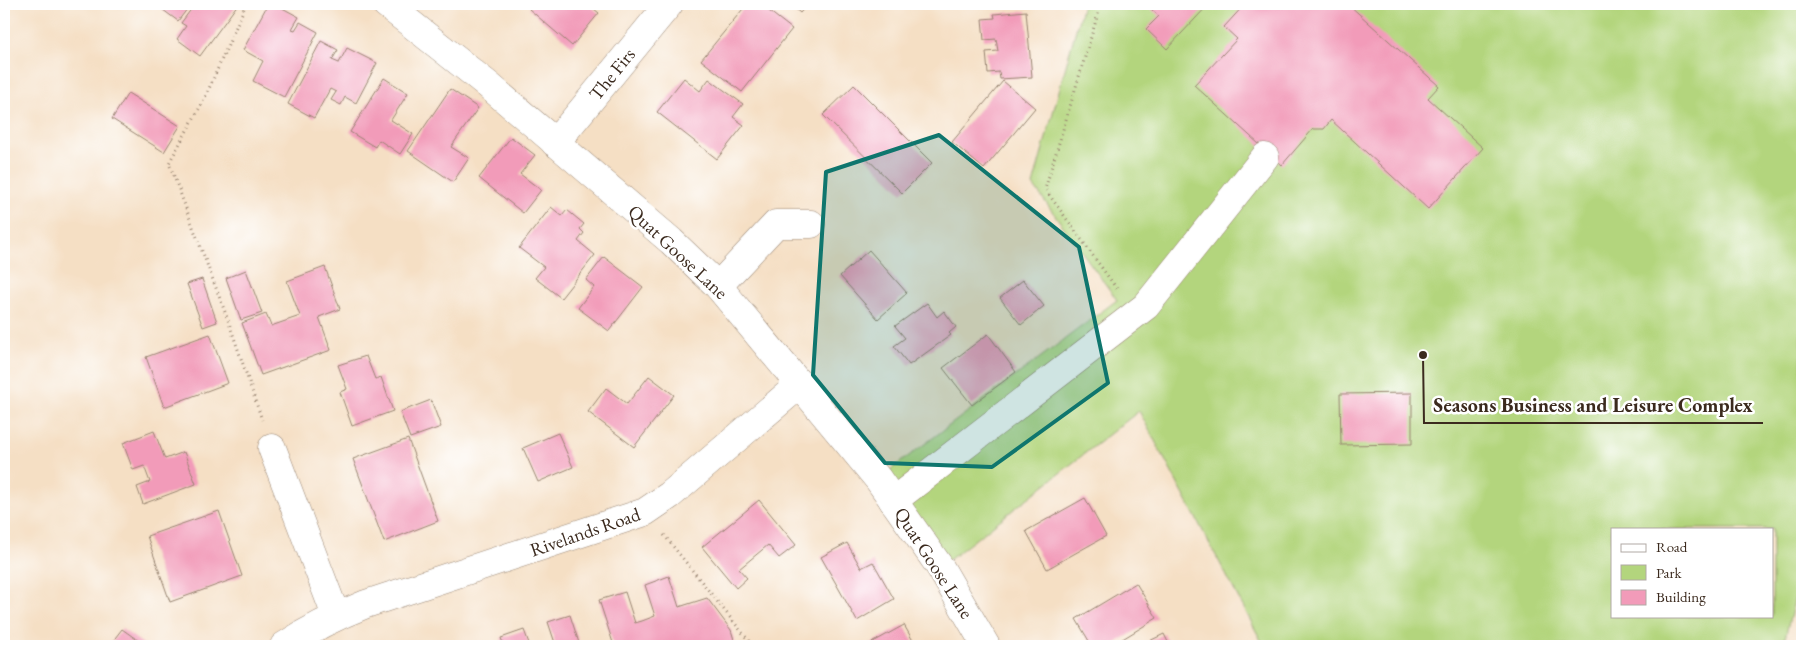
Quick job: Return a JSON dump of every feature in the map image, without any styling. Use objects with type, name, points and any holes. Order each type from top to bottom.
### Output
[{"type":"street","name":"Quat Goose Lane","points":[[386,4],[487,84],[671,241],[718,286],[878,479],[940,567],[986,646]]},
{"type":"street","name":"The Firs","points":[[555,143],[669,4]]},
{"type":"street","points":[[893,501],[1146,306],[1264,156]]},
{"type":"street","points":[[718,286],[776,224],[811,224]]},
{"type":"street","name":"Rivelands Road","points":[[284,646],[313,627],[366,604],[646,512],[670,495],[799,385]]},
{"type":"street","points":[[272,448],[336,616]]},
{"type":"path","points":[[246,4],[204,100],[169,163],[228,320],[272,448]]},
{"type":"path","points":[[1101,4],[1045,189],[1136,314]]},
{"type":"path","points":[[646,512],[753,646]]},
{"type":"highlighted area","points":[[939,135],[1079,247],[1108,383],[992,467],[885,463],[813,375],[826,172]]},
{"type":"green space","points":[[1083,4],[1802,4],[1802,570],[1783,646],[1264,646],[1139,411],[940,567],[878,479],[1117,300],[1033,185]]},
{"type":"building","points":[[155,4],[191,4],[178,21]]},
{"type":"building","points":[[195,4],[238,4],[200,56],[177,39],[186,26],[181,23]]},
{"type":"building","points":[[268,4],[275,4],[299,17],[292,29],[295,30],[300,22],[318,32],[284,97],[253,81],[263,61],[243,50]]},
{"type":"building","points":[[534,4],[588,4],[599,13],[572,46],[529,9]]},
{"type":"building","points":[[747,4],[760,4],[792,29],[742,92],[701,60]]},
{"type":"building","points":[[790,4],[808,4],[800,13]]},
{"type":"building","points":[[1155,4],[1209,4],[1167,49],[1146,29],[1159,16],[1151,9]]},
{"type":"building","points":[[1245,4],[1348,4],[1439,86],[1428,98],[1483,148],[1428,209],[1331,120],[1324,129],[1313,129],[1282,165],[1194,85],[1237,39],[1224,27]]},
{"type":"building","points":[[1026,11],[1032,77],[1000,79],[999,72],[988,73],[986,52],[998,51],[996,39],[984,40],[982,19],[995,18],[994,14]]},
{"type":"building","points":[[321,41],[338,50],[332,60],[339,63],[347,48],[377,63],[356,103],[345,97],[341,105],[331,100],[336,92],[330,89],[314,118],[288,104]]},
{"type":"building","points":[[384,78],[408,93],[391,120],[413,134],[400,154],[379,140],[375,147],[350,132]]},
{"type":"building","points":[[684,78],[700,91],[709,79],[743,104],[733,117],[744,125],[717,159],[657,112]]},
{"type":"building","points":[[1003,81],[1035,108],[984,169],[952,142]]},
{"type":"building","points":[[854,85],[932,163],[902,193],[823,115]]},
{"type":"building","points":[[450,89],[478,108],[451,147],[469,158],[453,182],[408,151]]},
{"type":"building","points":[[128,93],[180,126],[164,152],[112,119]]},
{"type":"building","points":[[511,137],[535,155],[520,174],[541,190],[523,213],[479,178]]},
{"type":"building","points":[[551,207],[562,216],[567,210],[584,224],[580,229],[584,233],[578,241],[595,255],[561,298],[535,278],[544,267],[519,248]]},
{"type":"building","points":[[869,250],[907,293],[878,319],[840,276]]},
{"type":"building","points":[[604,257],[643,287],[609,331],[578,308],[594,287],[586,280]]},
{"type":"building","points":[[325,267],[340,309],[319,317],[331,350],[261,375],[242,323],[266,314],[271,326],[300,316],[287,281]]},
{"type":"building","points":[[246,270],[262,313],[241,320],[226,278]]},
{"type":"building","points":[[202,279],[217,322],[203,327],[187,284]]},
{"type":"building","points":[[1023,280],[1044,306],[1021,325],[1000,298]]},
{"type":"building","points":[[927,303],[937,317],[944,311],[956,327],[949,333],[951,335],[909,365],[894,346],[905,338],[895,326]]},
{"type":"building","points":[[210,334],[228,383],[164,407],[146,357]]},
{"type":"building","points":[[988,334],[1016,372],[972,405],[943,368]]},
{"type":"building","points":[[366,356],[375,379],[381,377],[393,411],[352,426],[340,392],[347,389],[338,365]]},
{"type":"building","points":[[649,376],[674,395],[634,447],[588,412],[606,388],[627,404]]},
{"type":"building","points":[[1412,393],[1412,444],[1341,445],[1340,394]]},
{"type":"building","points":[[431,400],[441,427],[410,438],[400,412]]},
{"type":"building","points":[[154,431],[165,459],[184,452],[196,484],[143,504],[137,487],[150,482],[144,466],[133,470],[123,443]]},
{"type":"building","points":[[558,433],[573,467],[538,482],[523,448]]},
{"type":"building","points":[[408,439],[438,521],[384,542],[353,459]]},
{"type":"building","points":[[1085,498],[1106,536],[1047,569],[1026,531]]},
{"type":"building","points":[[759,500],[796,545],[779,558],[768,545],[739,569],[747,578],[736,588],[702,547]]},
{"type":"building","points":[[219,511],[242,576],[170,602],[147,536]]},
{"type":"building","points":[[847,543],[861,568],[873,562],[894,599],[857,621],[821,557]]},
{"type":"building","points":[[669,576],[679,607],[707,598],[731,630],[736,646],[614,646],[599,600],[625,592],[635,623],[642,621],[655,616],[645,585]]},
{"type":"building","points":[[1136,583],[1157,618],[1111,646],[1092,646],[1076,619]]},
{"type":"building","points":[[570,615],[580,646],[556,646],[548,622]]},
{"type":"building","points":[[904,625],[916,646],[866,646]]},
{"type":"building","points":[[122,629],[146,646],[109,646]]},
{"type":"building","points":[[524,630],[530,646],[504,646],[501,638]]},
{"type":"building","points":[[1164,634],[1170,646],[1139,646]]},
{"type":"place","name":"Seasons Business and Leisure Complex","points":[[1423,355]]}]
